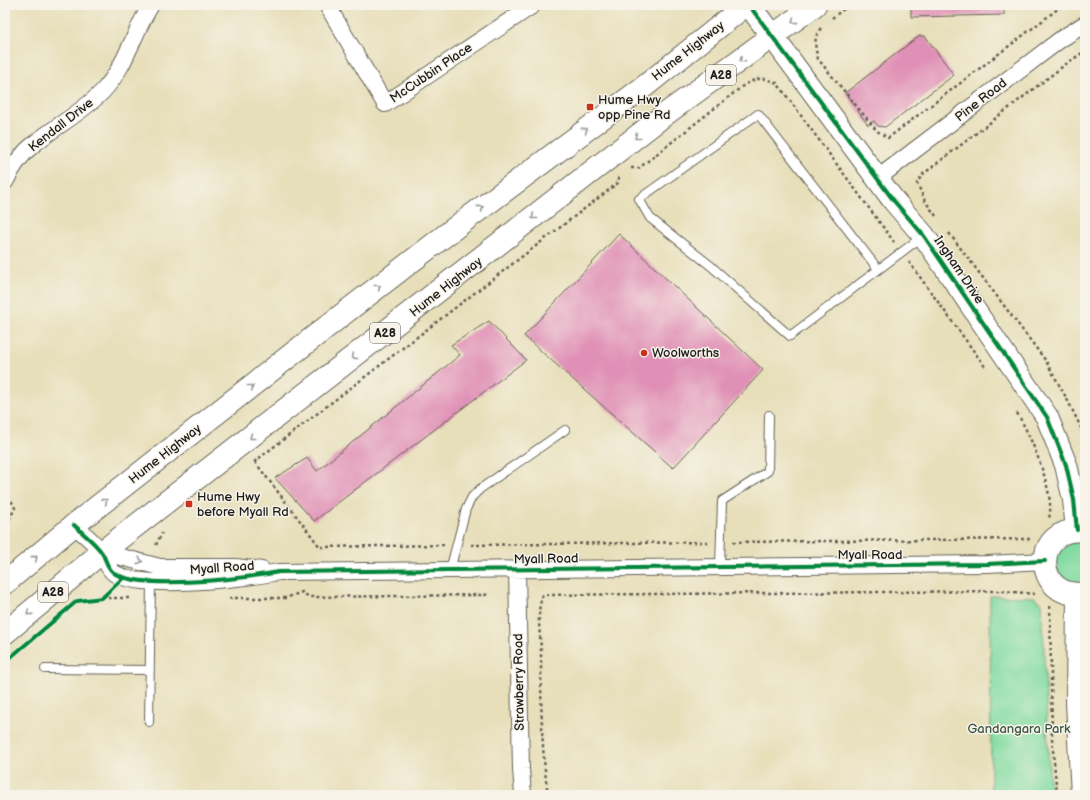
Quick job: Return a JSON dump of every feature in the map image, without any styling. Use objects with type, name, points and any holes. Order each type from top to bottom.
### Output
[{"type":"main road","name":"Hume Highway","points":[[5,583],[74,525],[447,234],[645,86],[746,5]]},
{"type":"main road","name":"Ingham Drive","points":[[749,5],[774,36],[894,201],[924,236],[1047,417],[1066,465],[1081,530]]},
{"type":"main road","name":"Hume Highway","points":[[5,633],[102,552],[667,113],[774,36],[821,13]]},
{"type":"main road","points":[[1081,530],[1069,531],[1054,539],[1049,545],[1045,561],[1047,575],[1051,582],[1063,591],[1081,594],[1077,702],[1082,795]]},
{"type":"street","name":"Kendall Drive","points":[[5,182],[15,163],[33,144],[81,112],[103,91],[123,64],[151,5]]},
{"type":"street","name":"McCubbin Place","points":[[327,5],[385,104],[533,5]]},
{"type":"street","name":"Pine Road","points":[[878,178],[1061,39],[1085,24]]},
{"type":"street","name":"Myall Road","points":[[74,525],[102,552],[108,568],[123,578],[151,582],[233,580],[279,572]]},
{"type":"street","name":"Myall Road","points":[[102,552],[160,566],[235,566],[279,572],[987,564],[1045,561]]},
{"type":"street","name":"Strawberry Road","points":[[517,569],[521,769],[523,795]]},
{"type":"lane","points":[[878,269],[758,114],[639,199],[650,218],[711,266],[790,336],[924,236]]},
{"type":"lane","points":[[720,566],[722,501],[768,471],[769,415]]},
{"type":"lane","points":[[450,570],[458,545],[466,509],[472,498],[480,489],[565,430]]},
{"type":"lane","points":[[149,722],[151,582]]},
{"type":"lane","points":[[45,669],[150,670]]},
{"type":"path","points":[[821,13],[849,5]]},
{"type":"path","points":[[823,25],[816,34],[814,47],[818,59],[877,130],[888,138],[1063,5]]},
{"type":"path","points":[[938,218],[918,189],[917,183],[922,175],[1085,51]]},
{"type":"path","points":[[629,168],[639,168],[744,85],[756,78],[764,78],[777,83],[988,369]]},
{"type":"path","points":[[282,441],[618,184],[619,176],[624,172]]},
{"type":"path","points":[[947,230],[1046,362],[1068,401],[1085,436]]},
{"type":"path","points":[[1014,407],[1026,426],[1042,467],[1049,497],[1050,515],[1048,520]]},
{"type":"path","points":[[255,462],[320,546],[1034,539]]},
{"type":"path","points":[[5,504],[12,502],[15,508],[5,528]]},
{"type":"path","points":[[102,598],[123,578]]},
{"type":"path","points":[[548,795],[543,733],[541,661],[540,604],[544,595],[1022,591],[1040,595]]},
{"type":"path","points":[[223,598],[286,598],[302,592],[309,597],[485,595],[490,593]]},
{"type":"path","points":[[96,599],[151,598]]},
{"type":"path","points":[[1048,602],[1051,642],[1052,739],[1057,795]]},
{"type":"green space","points":[[1070,541],[1085,541],[1085,584],[1065,582],[1057,570],[1057,555]]},
{"type":"green space","name":"Gandangara Park","points":[[990,596],[1034,597],[1042,603],[1050,795],[991,795]]},
{"type":"building","points":[[911,5],[1004,5],[1004,15],[911,17]]},
{"type":"building","points":[[919,36],[925,36],[954,75],[885,127],[878,126],[874,121],[868,125],[845,93]]},
{"type":"building","name":"Woolworths","points":[[619,234],[763,370],[673,468],[524,336]]},
{"type":"building","points":[[489,321],[526,360],[314,521],[275,478],[307,458],[317,471],[460,355],[451,345]]},
{"type":"cycle path","points":[[749,5],[894,201],[924,236],[1047,417],[1066,465],[1074,500],[1077,530]]},
{"type":"cycle path","points":[[74,525],[99,549],[111,571],[114,573],[127,578],[169,582],[219,580],[279,572],[987,564],[1045,561]]},
{"type":"cycle path","points":[[5,662],[77,601],[102,598],[123,578]]},
{"type":"place","name":"Hume Hwy opp Pine Rd","points":[[590,107]]},
{"type":"place","name":"Woolworths","points":[[644,353]]},
{"type":"place","name":"Hume Hwy before Myall Rd","points":[[189,504]]}]
